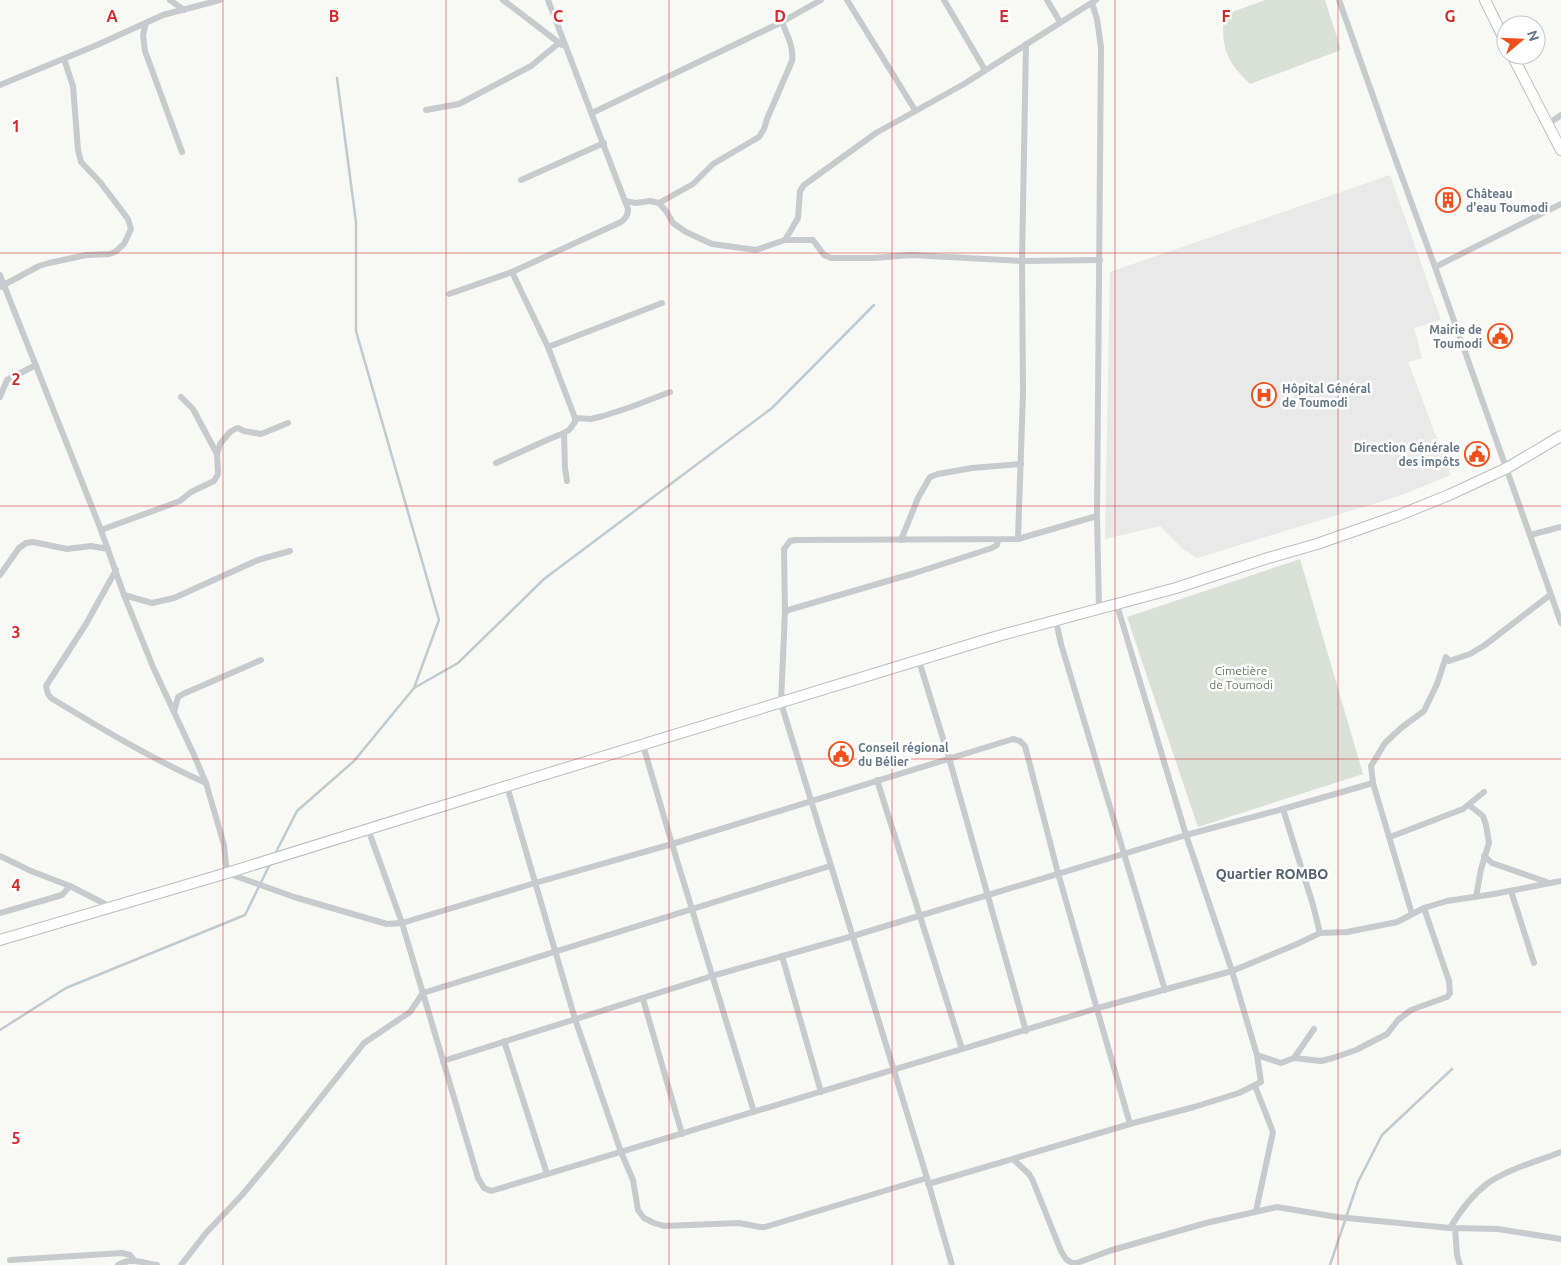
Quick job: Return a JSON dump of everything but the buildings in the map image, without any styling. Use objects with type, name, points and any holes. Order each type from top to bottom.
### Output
[{"type":"main road","points":[[1485,0],[1496,23]]},
{"type":"main road","points":[[1517,65],[1561,150]]},
{"type":"main road","points":[[0,940],[227,873],[998,636],[1176,588],[1339,537],[1448,495],[1507,468],[1561,436]]},
{"type":"street","points":[[170,0],[184,10]]},
{"type":"street","points":[[0,86],[163,16],[220,0]]},
{"type":"street","points":[[503,0],[567,49]]},
{"type":"street","points":[[449,294],[512,272],[621,222],[628,213],[626,201],[548,0]]},
{"type":"street","points":[[592,113],[782,22],[821,0]]},
{"type":"street","points":[[847,0],[916,110]]},
{"type":"street","points":[[944,0],[985,70]]},
{"type":"street","points":[[1047,0],[1060,22]]},
{"type":"street","points":[[1339,0],[1436,267],[1561,623]]},
{"type":"street","points":[[785,240],[798,218],[800,191],[804,185],[876,133],[985,70],[1094,1],[1102,47],[1097,516],[1099,608]]},
{"type":"street","points":[[659,203],[693,184],[713,164],[759,137],[792,61],[793,53],[782,22]]},
{"type":"street","points":[[146,23],[143,35],[145,51],[182,152]]},
{"type":"street","points":[[426,110],[459,104],[531,66],[559,43]]},
{"type":"street","points":[[1018,539],[1023,393],[1022,261],[1026,44]]},
{"type":"street","points":[[2,286],[49,262],[115,252],[124,244],[131,229],[128,219],[117,204],[81,162],[78,150],[74,86],[64,59]]},
{"type":"street","points":[[1548,124],[1561,115]]},
{"type":"street","points":[[521,180],[604,143]]},
{"type":"street","points":[[626,201],[636,203],[650,200],[659,203],[673,223],[686,232],[712,244],[756,250],[785,240],[813,240],[824,255],[831,258],[874,258],[912,255],[1022,261],[1100,260]]},
{"type":"street","points":[[1436,267],[1561,204]]},
{"type":"street","points":[[496,462],[564,433],[575,422],[548,347],[512,272]]},
{"type":"street","points":[[0,274],[2,286],[36,365],[153,667],[206,783],[224,845],[227,873],[312,902],[387,924],[402,923],[672,844],[1013,739],[1020,741],[1025,746],[1058,873],[1130,1124]]},
{"type":"street","points":[[548,347],[662,303]]},
{"type":"street","points":[[0,397],[7,380],[36,365]]},
{"type":"street","points":[[575,418],[591,419],[603,416],[670,392]]},
{"type":"street","points":[[181,397],[193,409],[217,454]]},
{"type":"street","points":[[101,530],[180,501],[191,492],[214,481],[218,474],[217,454],[220,444],[235,429],[238,428],[261,434],[288,423]]},
{"type":"street","points":[[564,433],[567,481]]},
{"type":"street","points":[[901,540],[918,498],[930,477],[963,469],[1021,464]]},
{"type":"street","points":[[952,1265],[928,1181],[780,703],[785,611],[784,549],[790,541],[796,540],[1018,539],[1097,516]]},
{"type":"street","points":[[1530,535],[1561,527]]},
{"type":"street","points":[[785,611],[992,548],[998,545],[998,540]]},
{"type":"street","points":[[0,574],[26,543],[32,542],[67,549],[86,546],[108,549]]},
{"type":"street","points":[[124,595],[152,604],[161,602],[258,560],[290,551]]},
{"type":"street","points":[[116,570],[86,624],[46,686],[48,694],[51,698],[123,741],[168,766],[206,783]]},
{"type":"street","points":[[1412,914],[1373,783],[1371,766],[1386,743],[1401,728],[1424,711],[1437,684],[1446,657],[1449,661],[1470,654],[1550,595]]},
{"type":"street","points":[[507,786],[575,1019],[621,1152],[633,1180],[640,1214],[654,1223],[664,1226],[739,1223],[765,1227],[1194,1107],[1238,1093],[1261,1082],[1257,1055],[1232,971],[1186,835],[1117,605]]},
{"type":"street","points":[[1056,621],[1061,644],[1164,990]]},
{"type":"street","points":[[174,712],[178,697],[183,694],[261,660]]},
{"type":"street","points":[[919,661],[949,758],[1026,1030]]},
{"type":"street","points":[[643,745],[754,1112]]},
{"type":"street","points":[[877,780],[962,1049]]},
{"type":"street","points":[[443,1061],[712,976],[920,916],[1124,853],[1373,783]]},
{"type":"street","points":[[1390,837],[1463,809],[1484,792]]},
{"type":"street","points":[[1468,805],[1485,819],[1489,845],[1484,856],[1476,897]]},
{"type":"street","points":[[1283,809],[1320,933]]},
{"type":"street","points":[[368,829],[402,923],[478,1178],[484,1188],[491,1191],[1098,1008],[1232,971],[1320,933],[1347,932],[1397,922],[1424,908],[1447,901],[1561,881]]},
{"type":"street","points":[[0,856],[31,872],[70,886],[111,907]]},
{"type":"street","points":[[1484,856],[1490,862],[1549,883]]},
{"type":"street","points":[[181,1265],[206,1233],[277,1154],[364,1043],[410,1012],[423,993],[830,866]]},
{"type":"street","points":[[0,913],[62,895],[70,886]]},
{"type":"street","points":[[1512,891],[1534,963]]},
{"type":"street","points":[[1257,1055],[1281,1062],[1294,1058],[1327,1060],[1356,1050],[1387,1034],[1398,1020],[1411,1010],[1447,997],[1450,993],[1449,980],[1424,908]]},
{"type":"street","points":[[782,956],[821,1092]]},
{"type":"street","points":[[643,999],[682,1134]]},
{"type":"street","points":[[1294,1058],[1314,1028]]},
{"type":"street","points":[[504,1041],[547,1174]]},
{"type":"street","points":[[1255,1086],[1273,1132],[1256,1211]]},
{"type":"street","points":[[1460,1265],[1452,1228],[1461,1211],[1471,1199],[1487,1184],[1561,1152]]},
{"type":"street","points":[[1013,1159],[1029,1174],[1033,1181],[1061,1251],[1066,1259],[1072,1263],[1089,1260],[1109,1251],[1206,1223],[1277,1207],[1336,1217],[1452,1228],[1498,1229],[1561,1239]]},
{"type":"street","points":[[10,1260],[122,1253],[130,1255],[134,1260]]},
{"type":"street","points":[[118,1265],[134,1260],[157,1265]]},
{"type":"shaded area","name":"Hôpital Général de Toumodi","points":[[1390,175],[1441,320],[1414,328],[1422,358],[1408,362],[1451,475],[1399,496],[1197,558],[1183,549],[1160,526],[1105,539],[1110,272]]},
{"type":"green space","points":[[1265,0],[1325,0],[1341,50],[1250,84],[1230,61],[1223,36],[1224,15]]},
{"type":"green space","name":"Cimetière de Toumodi","points":[[1300,559],[1363,774],[1198,827],[1127,617]]},
{"type":"waterway","points":[[275,854],[297,811],[354,761],[414,688],[439,620],[356,331],[356,222],[337,78]]},
{"type":"waterway","points":[[414,688],[458,663],[544,579],[772,408],[874,305]]},
{"type":"waterway","points":[[0,1030],[66,988],[245,915],[270,864]]},
{"type":"waterway","points":[[1330,1265],[1358,1182],[1382,1135],[1452,1069]]},
{"type":"place","name":"Château d'eau Toumodi","points":[[1448,200]]},
{"type":"place","name":"Mairie de Toumodi","points":[[1500,336]]},
{"type":"place","name":"Hôpital Général de Toumodi","points":[[1264,395]]},
{"type":"place","name":"Direction Générale des impôts","points":[[1477,454]]},
{"type":"place","name":"Conseil régional du Bélier","points":[[841,754]]},
{"type":"district","name":"Quartier ROMBO","points":[[1272,874]]}]
